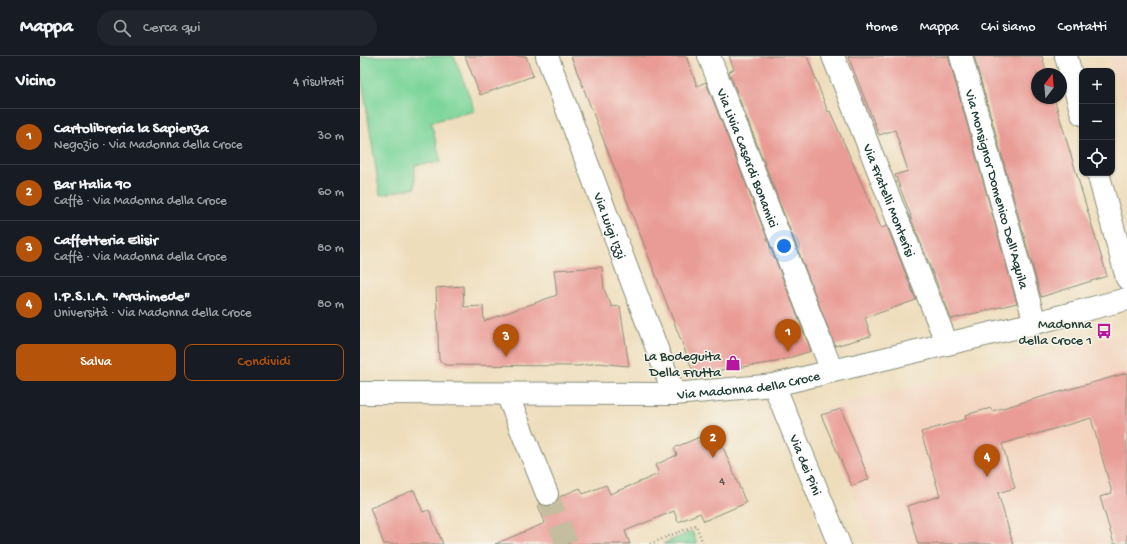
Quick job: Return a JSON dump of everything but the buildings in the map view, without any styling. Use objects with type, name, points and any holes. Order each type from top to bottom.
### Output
[{"type":"street","name":"Via Luigi Izzi","points":[[547,56],[674,394]]},
{"type":"street","name":"Via Livia Casardi Bonamici","points":[[708,56],[832,371]]},
{"type":"street","name":"Via Fratelli Monterisi","points":[[833,56],[946,344]]},
{"type":"street","name":"Via Monsignor Domenico Dell'Aquila","points":[[961,56],[1036,323]]},
{"type":"street","points":[[1066,56],[1079,104]]},
{"type":"street","points":[[1099,176],[1127,278]]},
{"type":"street","name":"Via Madonna della Croce","points":[[360,393],[674,394],[774,385],[1036,323],[1127,299]]},
{"type":"street","name":"Via dei Pini","points":[[774,385],[839,544]]},
{"type":"street","points":[[507,394],[547,494]]},
{"type":"path","points":[[650,544],[696,524],[703,544]]},
{"type":"shaded area","points":[[1108,56],[1127,56],[1127,106],[1115,74],[1115,68],[1113,68]]},
{"type":"shaded area","points":[[1127,334],[1127,544],[875,544],[818,410]]},
{"type":"green space","points":[[360,56],[454,56],[475,111],[431,122],[441,162],[415,165],[415,188],[380,195],[360,67]]},
{"type":"green space","points":[[692,531],[697,544],[663,544]]},
{"type":"tunnel","points":[[547,494],[567,544]]},
{"type":"place","name":"Madonna della Croce 1","points":[[1104,331]]},
{"type":"place","name":"Cartolibreria la Sapienza","points":[[788,352]]},
{"type":"place","name":"Caffetteria Elisir","points":[[506,357]]},
{"type":"place","name":"La Bodeguita Della Frutta","points":[[733,363]]},
{"type":"place","name":"Bar Italia 90","points":[[713,458]]},
{"type":"place","name":"I.P.S.I.A. \"Archimede\"","points":[[987,477]]}]
